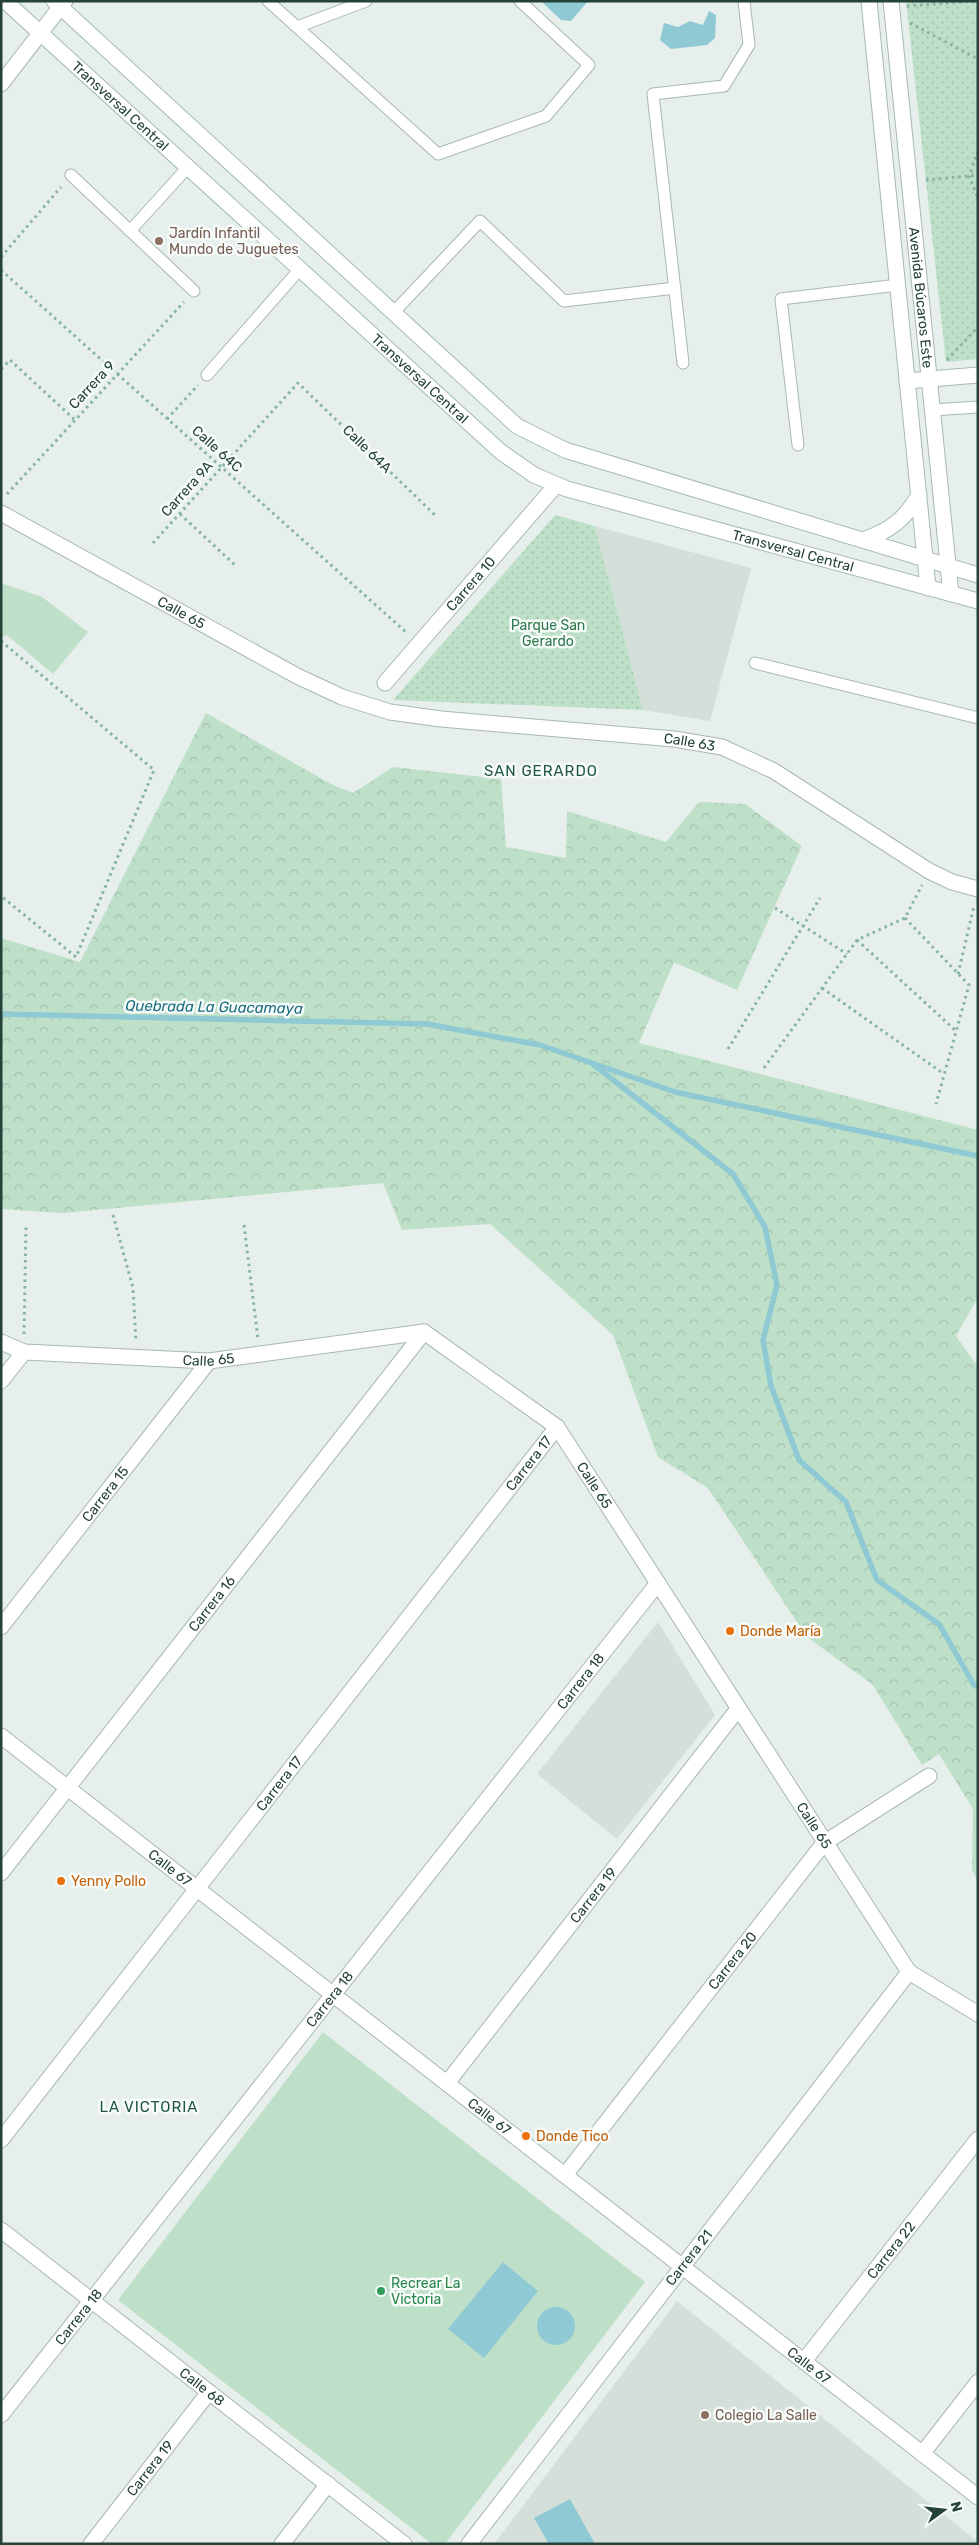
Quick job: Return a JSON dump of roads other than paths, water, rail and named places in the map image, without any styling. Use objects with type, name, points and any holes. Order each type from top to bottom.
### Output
[{"type":"street","name":"Transversal Central","points":[[6,1],[500,452],[520,467],[556,485],[978,601]]},
{"type":"street","name":"Avenida Búcaros Este","points":[[869,1],[928,588]]},
{"type":"street","name":"Transversal Central","points":[[60,3],[507,418],[545,442],[565,450],[865,539],[978,575]]},
{"type":"street","points":[[2,83],[41,33],[60,3]]},
{"type":"street","name":"Avenida Búcaros Este","points":[[891,7],[951,594]]},
{"type":"street","points":[[907,381],[978,375]]},
{"type":"street","name":"Carrera 10","points":[[385,683],[556,485]]},
{"type":"street","points":[[865,539],[880,534],[894,526],[908,512],[919,495]]},
{"type":"street","name":"Calle 65","points":[[1,513],[297,676],[366,706]]},
{"type":"street","name":"Calle 63","points":[[366,706],[390,712],[440,719],[674,739],[722,748],[774,771],[929,870],[977,894]]},
{"type":"street","name":"Calle 65","points":[[1,1342],[24,1352],[209,1361],[424,1332],[558,1427],[908,1972],[978,2014]]},
{"type":"street","name":"Carrera 16","points":[[1,1873],[424,1332]]},
{"type":"street","points":[[1,1381],[24,1352]]},
{"type":"street","name":"Carrera 15","points":[[1,1627],[209,1361]]},
{"type":"street","name":"Carrera 17","points":[[1,2140],[558,1427]]},
{"type":"street","name":"Carrera 18","points":[[1,2415],[658,1583]]},
{"type":"street","name":"Carrera 19","points":[[447,2083],[738,1709]]},
{"type":"street","name":"Calle 67","points":[[1,1736],[978,2497]]},
{"type":"street","name":"Carrera 20","points":[[565,2175],[824,1843],[929,1776]]},
{"type":"street","name":"Carrera 21","points":[[470,2544],[908,1972]]},
{"type":"street","name":"Carrera 22","points":[[804,2361],[978,2139]]},
{"type":"street","name":"Calle 68","points":[[1,2230],[404,2544]]},
{"type":"street","points":[[922,2454],[978,2382]]},
{"type":"street","name":"Carrera 19","points":[[91,2544],[209,2392]]},
{"type":"street","points":[[282,2544],[328,2484]]},
{"type":"lane","points":[[268,1],[438,154],[546,116],[589,65],[520,1]]},
{"type":"lane","points":[[297,27],[366,1]]},
{"type":"lane","points":[[683,363],[653,94],[724,86],[749,45],[744,1]]},
{"type":"lane","points":[[130,231],[188,167]]},
{"type":"lane","points":[[71,175],[194,291]]},
{"type":"lane","points":[[393,314],[480,221],[564,301],[675,288]]},
{"type":"lane","points":[[207,375],[300,269]]},
{"type":"lane","points":[[798,445],[781,299],[898,286]]},
{"type":"lane","points":[[932,410],[978,407]]},
{"type":"lane","points":[[755,663],[978,718]]},
{"type":"water","points":[[541,1],[588,1],[571,21],[561,20]]},
{"type":"water","points":[[709,11],[716,15],[715,38],[707,45],[671,49],[660,40],[664,23],[678,27],[690,21],[703,25]]},
{"type":"water","points":[[503,2262],[538,2291],[484,2358],[448,2329]]},
{"type":"water","points":[[556,2307],[569,2313],[575,2326],[569,2339],[556,2345],[543,2339],[537,2326],[543,2313]]},
{"type":"water","points":[[570,2499],[595,2544],[549,2544],[534,2518]]},
{"type":"waterway","name":"Quebrada La Guacamaya","points":[[1,1014],[427,1024],[540,1045],[675,1092],[978,1156]]},
{"type":"waterway","points":[[594,1065],[733,1174],[765,1227],[777,1285],[763,1340],[771,1386],[799,1460],[846,1502],[877,1580],[939,1624],[974,1685],[978,1687]]},
{"type":"place","name":"Jardín Infantil Mundo de Juguetes","points":[[159,241]]},
{"type":"place","name":"Donde María","points":[[730,1631]]},
{"type":"place","name":"Yenny Pollo","points":[[61,1881]]},
{"type":"place","name":"Donde Tico","points":[[526,2136]]},
{"type":"place","name":"Recrear La Victoria","points":[[381,2291]]},
{"type":"place","name":"Colegio La Salle","points":[[705,2415]]},
{"type":"district","name":"SAN GERARDO","points":[[541,771]]},
{"type":"district","name":"LA VICTORIA","points":[[149,2107]]},
{"type":"park label","name":"Parque San Gerardo","points":[[548,634]]}]
